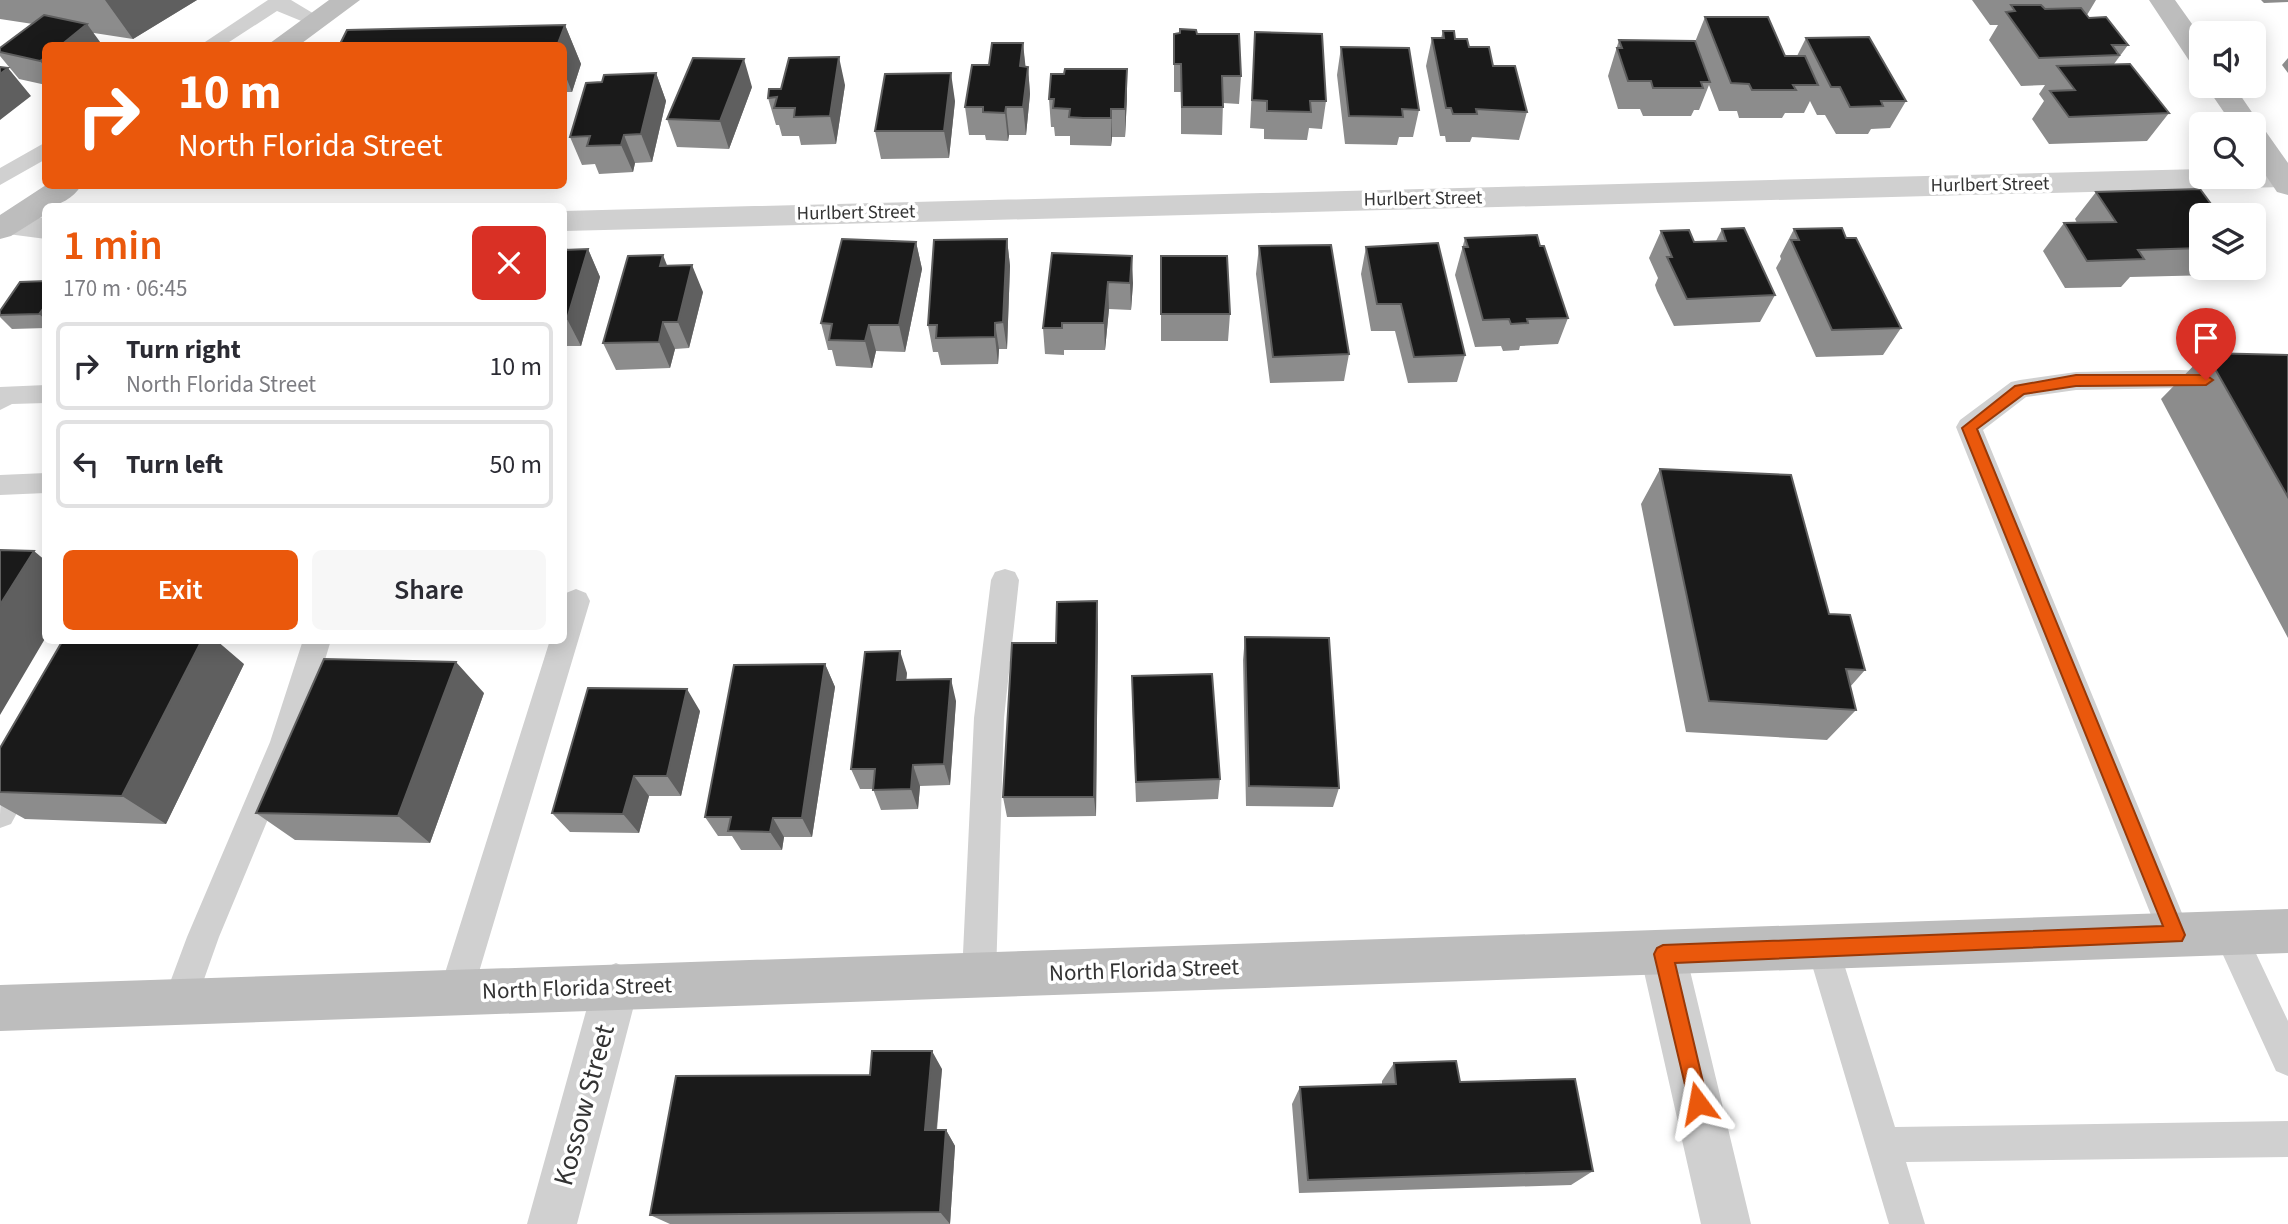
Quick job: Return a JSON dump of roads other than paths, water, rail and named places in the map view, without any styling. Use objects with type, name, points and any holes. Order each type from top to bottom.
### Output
[{"type":"street","points":[[285,42],[347,0]]},
{"type":"street","points":[[2162,0],[2189,40]]},
{"type":"street","points":[[2266,153],[2285,181]]},
{"type":"street","name":"Hurlbert Street","points":[[567,221],[2285,181]]},
{"type":"street","points":[[2,225],[61,189]]},
{"type":"street","points":[[2,225],[42,229]]},
{"type":"street","name":"North Florida Street","points":[[0,1008],[2288,931]]},
{"type":"street","points":[[1663,954],[1726,1224]]},
{"type":"street","name":"Kossow Street","points":[[552,1224],[616,986]]},
{"type":"lane","points":[[215,42],[279,2],[316,21]]},
{"type":"lane","points":[[0,178],[42,152]]},
{"type":"lane","points":[[2175,935],[1969,428],[2020,389],[2076,381],[2179,379],[2288,383]]},
{"type":"lane","points":[[0,401],[5,395],[42,394]]},
{"type":"lane","points":[[0,485],[42,483]]},
{"type":"lane","points":[[979,975],[989,718],[1005,580]]},
{"type":"lane","points":[[567,630],[576,601]]},
{"type":"lane","points":[[179,1004],[203,937],[285,742],[316,644]]},
{"type":"lane","points":[[456,992],[563,644]]},
{"type":"lane","points":[[0,814],[39,745]]},
{"type":"lane","points":[[2229,933],[2288,1059]]},
{"type":"lane","points":[[1823,948],[1907,1224]]},
{"type":"lane","points":[[1882,1145],[2288,1139]]}]
